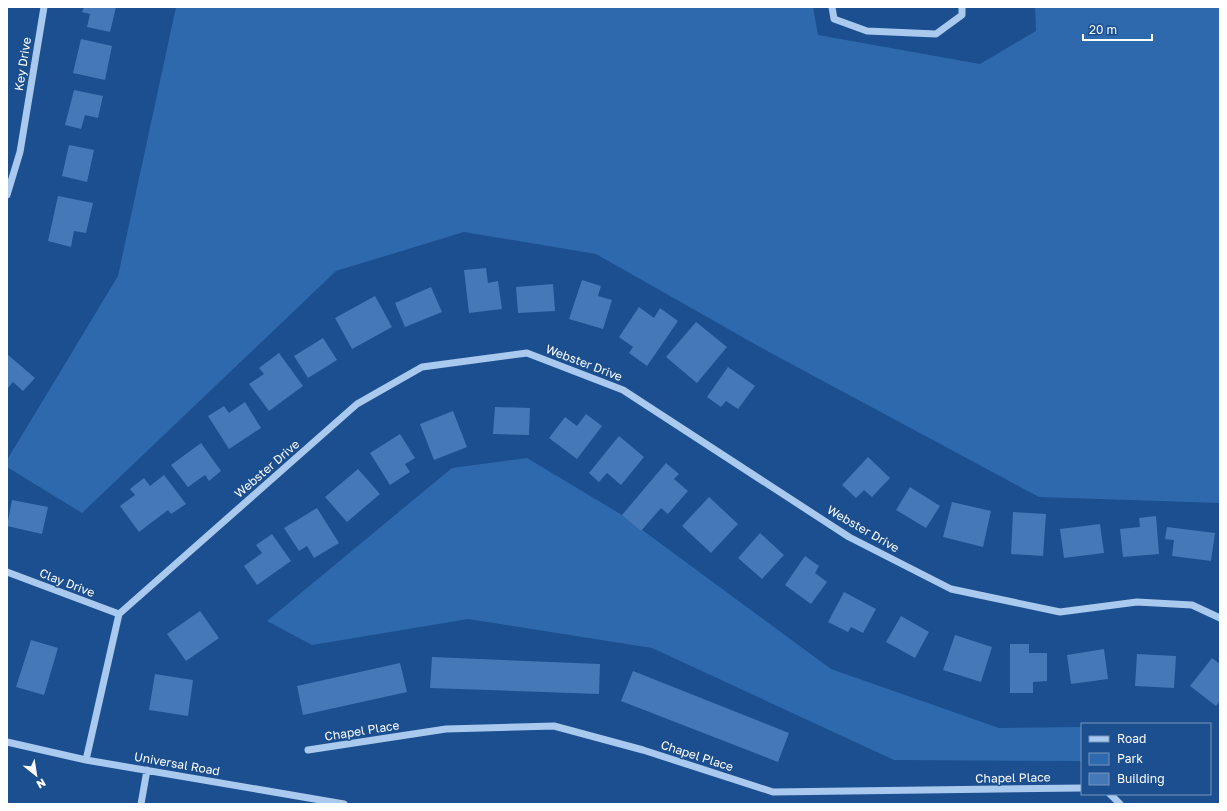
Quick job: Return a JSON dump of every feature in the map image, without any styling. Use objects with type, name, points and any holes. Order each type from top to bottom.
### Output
[{"type":"street","name":"Key Drive","points":[[7,195],[20,152],[44,7]]},
{"type":"street","points":[[832,7],[834,19],[867,31],[936,34],[962,15],[962,7]]},
{"type":"street","name":"Webster Drive","points":[[119,614],[357,404],[422,367],[527,353],[623,390],[849,537],[951,589],[1060,612],[1137,602],[1192,605],[1220,618]]},
{"type":"street","name":"Clay Drive","points":[[7,572],[119,614]]},
{"type":"street","points":[[86,760],[119,614]]},
{"type":"street","name":"Chapel Place","points":[[308,750],[446,729],[554,726],[643,750],[773,792],[1081,788]]},
{"type":"street","name":"Universal Road","points":[[7,742],[86,760],[344,804]]},
{"type":"street","points":[[141,804],[147,770]]},
{"type":"street","points":[[1111,795],[1120,804]]},
{"type":"green space","points":[[176,7],[813,7],[818,35],[980,64],[1036,31],[1035,7],[1220,7],[1220,503],[1039,497],[769,352],[596,254],[464,232],[336,271],[82,513],[7,467],[7,460],[118,276]]},
{"type":"green space","points":[[527,458],[622,515],[831,669],[999,728],[1081,727],[1081,761],[894,760],[652,648],[468,619],[312,645],[267,621],[452,468]]},
{"type":"building","points":[[84,7],[116,7],[110,32],[87,27],[90,14],[82,12]]},
{"type":"building","points":[[81,39],[112,46],[105,80],[73,73]]},
{"type":"building","points":[[74,90],[103,96],[98,118],[85,115],[81,129],[65,125]]},
{"type":"building","points":[[69,145],[94,150],[87,182],[62,176]]},
{"type":"building","points":[[58,196],[93,203],[86,233],[74,231],[71,247],[48,241]]},
{"type":"building","points":[[486,268],[488,283],[498,281],[502,309],[469,313],[464,270]]},
{"type":"building","points":[[582,280],[601,286],[598,296],[612,300],[603,329],[569,319]]},
{"type":"building","points":[[553,284],[555,311],[518,313],[516,287]]},
{"type":"building","points":[[431,287],[442,312],[405,327],[395,303]]},
{"type":"building","points":[[375,296],[392,327],[352,349],[335,318]]},
{"type":"building","points":[[639,307],[654,318],[660,308],[678,321],[647,366],[629,353],[633,347],[619,337]]},
{"type":"building","points":[[696,322],[727,347],[697,383],[666,357]]},
{"type":"building","points":[[323,338],[337,360],[308,378],[294,356]]},
{"type":"building","points":[[279,353],[303,386],[269,411],[249,384],[264,374],[259,368]]},
{"type":"building","points":[[7,354],[35,378],[23,391],[13,382],[7,389]]},
{"type":"building","points":[[728,367],[755,386],[738,409],[726,401],[721,407],[707,397]]},
{"type":"building","points":[[245,402],[261,428],[229,449],[208,416],[224,406],[229,413]]},
{"type":"building","points":[[495,407],[530,408],[529,435],[493,434]]},
{"type":"building","points":[[453,411],[467,447],[434,460],[420,424]]},
{"type":"building","points":[[586,414],[602,426],[577,459],[549,438],[565,417],[577,426]]},
{"type":"building","points":[[400,434],[415,458],[405,464],[410,472],[390,485],[370,453]]},
{"type":"building","points":[[619,436],[644,457],[621,485],[607,473],[599,482],[589,473]]},
{"type":"building","points":[[201,443],[221,471],[209,481],[205,475],[188,487],[171,465]]},
{"type":"building","points":[[868,457],[890,478],[872,497],[864,490],[856,498],[842,485]]},
{"type":"building","points":[[666,463],[679,474],[674,479],[688,491],[668,514],[661,508],[641,531],[622,515]]},
{"type":"building","points":[[358,469],[380,494],[347,522],[325,497]]},
{"type":"building","points":[[164,475],[186,504],[171,514],[168,510],[139,532],[120,506],[135,495],[130,489],[144,478],[150,486]]},
{"type":"building","points":[[910,487],[940,506],[926,528],[896,510]]},
{"type":"building","points":[[709,497],[738,524],[711,553],[682,526]]},
{"type":"building","points":[[12,500],[48,507],[42,534],[7,526]]},
{"type":"building","points":[[952,502],[991,511],[983,547],[943,537]]},
{"type":"building","points":[[317,508],[339,543],[314,558],[307,546],[299,551],[284,528]]},
{"type":"building","points":[[1013,512],[1046,514],[1043,556],[1011,554]]},
{"type":"building","points":[[1156,516],[1159,554],[1123,557],[1120,529],[1140,527],[1139,518]]},
{"type":"building","points":[[1100,524],[1104,553],[1064,558],[1060,529]]},
{"type":"building","points":[[1167,527],[1215,533],[1211,561],[1172,556],[1174,540],[1165,539]]},
{"type":"building","points":[[760,533],[784,555],[762,579],[738,558]]},
{"type":"building","points":[[272,534],[291,561],[257,585],[244,566],[262,553],[256,545]]},
{"type":"building","points":[[805,556],[819,566],[815,573],[827,582],[811,604],[785,585]]},
{"type":"building","points":[[844,592],[876,609],[863,633],[851,627],[848,632],[828,622]]},
{"type":"building","points":[[200,611],[219,638],[186,661],[167,634]]},
{"type":"building","points":[[901,616],[929,632],[915,658],[886,642]]},
{"type":"building","points":[[955,635],[992,647],[981,682],[943,670]]},
{"type":"building","points":[[31,640],[58,648],[44,695],[16,687]]},
{"type":"building","points":[[1010,644],[1029,644],[1029,653],[1047,653],[1047,681],[1033,682],[1033,693],[1010,693]]},
{"type":"building","points":[[1104,649],[1108,679],[1071,684],[1067,655]]},
{"type":"building","points":[[1137,654],[1176,656],[1174,688],[1135,686]]},
{"type":"building","points":[[432,657],[600,664],[599,694],[430,688]]},
{"type":"building","points":[[1212,658],[1220,664],[1220,701],[1216,706],[1190,686]]},
{"type":"building","points":[[400,663],[407,692],[303,715],[297,686]]},
{"type":"building","points":[[633,671],[789,733],[778,762],[621,701]]},
{"type":"building","points":[[155,674],[193,680],[188,716],[149,710]]}]
